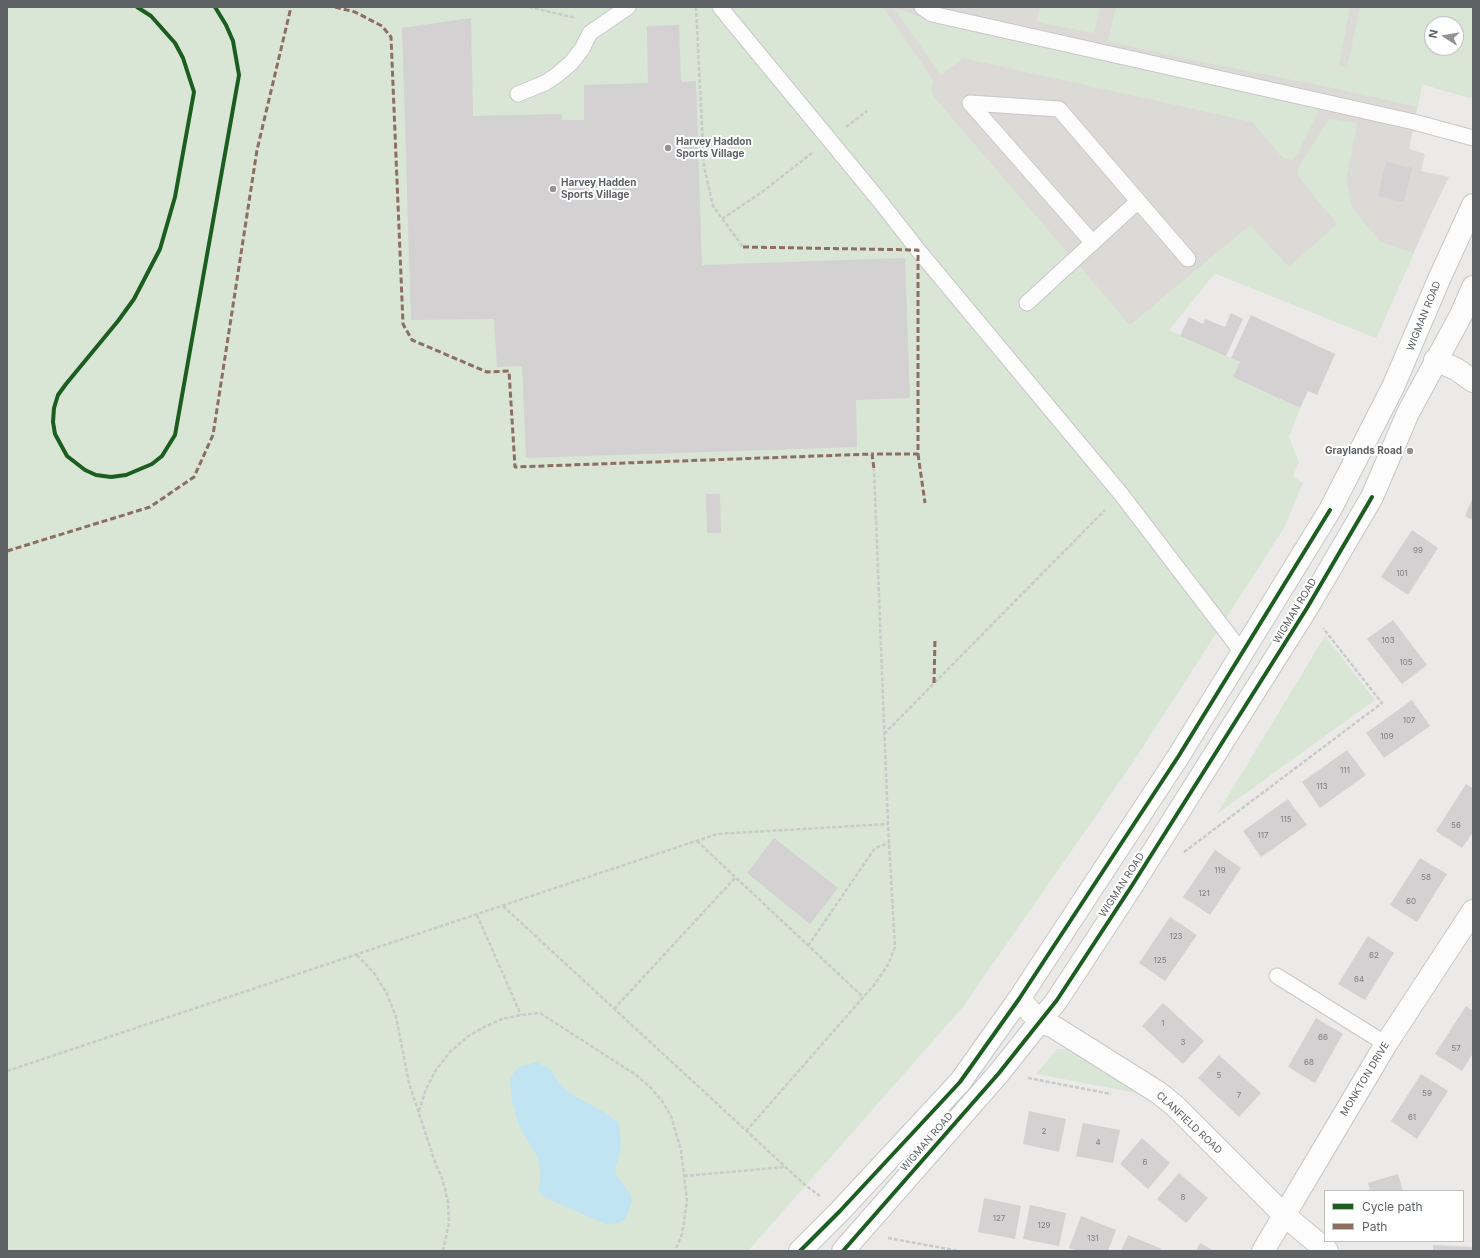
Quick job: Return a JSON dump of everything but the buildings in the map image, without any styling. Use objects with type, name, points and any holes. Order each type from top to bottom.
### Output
[{"type":"street","name":"WIGMAN ROAD","points":[[800,1251],[840,1211],[960,1082],[1019,999],[1178,757],[1241,651],[1330,510],[1410,351],[1440,277],[1473,205]]},
{"type":"street","name":"WIGMAN ROAD","points":[[843,1251],[858,1232],[999,1073],[1040,1022],[1057,1000],[1129,890],[1307,608],[1372,497],[1408,413],[1460,315],[1473,287]]},
{"type":"street","points":[[1410,351],[1456,369],[1473,381]]},
{"type":"street","points":[[1241,651],[1269,668]]},
{"type":"street","name":"MONKTON DRIVE","points":[[1263,1251],[1283,1214],[1386,1044],[1473,911]]},
{"type":"street","name":"CLANFIELD ROAD","points":[[1019,999],[1040,1022],[1054,1027],[1159,1093],[1175,1106],[1283,1214],[1327,1251]]},
{"type":"lane","points":[[518,94],[545,83],[571,64],[582,49],[590,33],[628,7]]},
{"type":"lane","points":[[720,7],[923,256],[1156,537],[1241,651]]},
{"type":"lane","points":[[922,7],[932,14],[1414,122],[1473,138]]},
{"type":"lane","points":[[1092,242],[970,103],[1059,109],[1188,259]]},
{"type":"lane","points":[[1027,303],[1092,242],[1138,202]]},
{"type":"lane","points":[[1277,976],[1386,1044]]},
{"type":"path","points":[[530,7],[582,20]]},
{"type":"path","points":[[696,7],[704,167],[713,206],[743,247]]},
{"type":"path","points":[[722,219],[762,192],[867,111]]},
{"type":"path","points":[[746,1131],[864,997],[888,965],[895,947],[884,734],[874,469]]},
{"type":"path","points":[[884,734],[1121,494]]},
{"type":"path","points":[[1180,854],[1382,703],[1307,608]]},
{"type":"path","points":[[7,1071],[717,834],[888,824]]},
{"type":"path","points":[[697,841],[864,997]]},
{"type":"path","points":[[808,946],[876,848],[889,844]]},
{"type":"path","points":[[614,1009],[735,878]]},
{"type":"path","points":[[503,906],[746,1131],[806,1185],[840,1211]]},
{"type":"path","points":[[477,915],[521,1015]]},
{"type":"path","points":[[357,955],[374,973],[387,994],[396,1017],[410,1082],[435,1162],[443,1181],[448,1202],[449,1223],[443,1251]]},
{"type":"path","points":[[419,1111],[429,1083],[436,1070],[450,1052],[467,1037],[502,1019],[540,1013],[636,1075],[650,1087],[662,1101],[671,1116],[681,1150],[687,1201],[686,1218],[682,1234],[675,1251]]},
{"type":"path","points":[[999,1073],[1113,1094]]},
{"type":"path","points":[[684,1176],[785,1166]]},
{"type":"path","points":[[858,1232],[958,1251]]},
{"type":"shaded area","points":[[851,7],[1473,7],[1473,96],[1470,98],[1422,84],[1409,149],[1425,154],[1421,171],[1449,177],[1376,338],[1214,273],[1147,358]]},
{"type":"green space","points":[[7,7],[883,7],[933,80],[931,91],[933,96],[1130,325],[1250,225],[1289,267],[1337,224],[1298,176],[1298,168],[1329,119],[1357,123],[1346,180],[1352,207],[1380,242],[1414,253],[1376,338],[1215,273],[1169,330],[1240,362],[1234,377],[1300,408],[1289,437],[1299,462],[1293,476],[1303,483],[1284,528],[1132,764],[962,1008],[748,1251],[7,1251]]},
{"type":"green space","points":[[893,7],[939,24],[1320,108],[1298,153],[1292,160],[1283,158],[1252,122],[963,58],[941,75]]},
{"type":"green space","points":[[1040,7],[1100,7],[1094,33],[1037,22]]},
{"type":"green space","points":[[1116,7],[1350,7],[1339,66],[1347,68],[1360,7],[1473,7],[1473,96],[1470,98],[1422,84],[1418,107],[1343,90],[1173,56],[1108,41]]},
{"type":"green space","points":[[1325,636],[1375,700],[1217,814]]},
{"type":"green space","points":[[1057,1049],[1071,1049],[1142,1094],[1036,1074]]},
{"type":"water","points":[[536,1062],[550,1069],[559,1083],[571,1094],[603,1111],[619,1123],[621,1148],[616,1167],[616,1175],[630,1193],[632,1201],[627,1216],[621,1222],[605,1224],[544,1197],[538,1190],[541,1179],[538,1158],[519,1126],[511,1096],[510,1080],[514,1072],[521,1066]]},
{"type":"marked path","points":[[7,551],[150,507],[194,477],[213,435],[257,150],[291,7]]},
{"type":"marked path","points":[[335,7],[355,12],[382,26],[391,37],[403,324],[412,340],[487,372],[509,371],[515,467],[872,454],[874,469]]},
{"type":"marked path","points":[[743,247],[918,250],[918,454],[872,454]]},
{"type":"marked path","points":[[918,454],[925,503]]},
{"type":"marked path","points":[[934,683],[935,639]]},
{"type":"cycle path","points":[[137,7],[151,16],[175,43],[183,58],[194,92],[175,197],[160,249],[134,299],[118,321],[66,384],[58,395],[54,408],[53,422],[55,434],[67,456],[85,470],[96,475],[111,477],[126,475],[152,464],[162,456],[175,435],[239,75],[233,41],[226,25],[215,7]]},
{"type":"cycle path","points":[[843,1251],[999,1073],[1057,1000],[1133,884],[1307,608],[1372,497]]},
{"type":"cycle path","points":[[800,1251],[840,1211],[960,1082],[1019,999],[1178,757],[1330,510]]},
{"type":"place","name":"Harvey Haddon Sports Village","points":[[668,148]]},
{"type":"place","name":"Harvey Hadden Sports Village","points":[[553,189]]},
{"type":"place","name":"Graylands Road","points":[[1410,451]]}]
